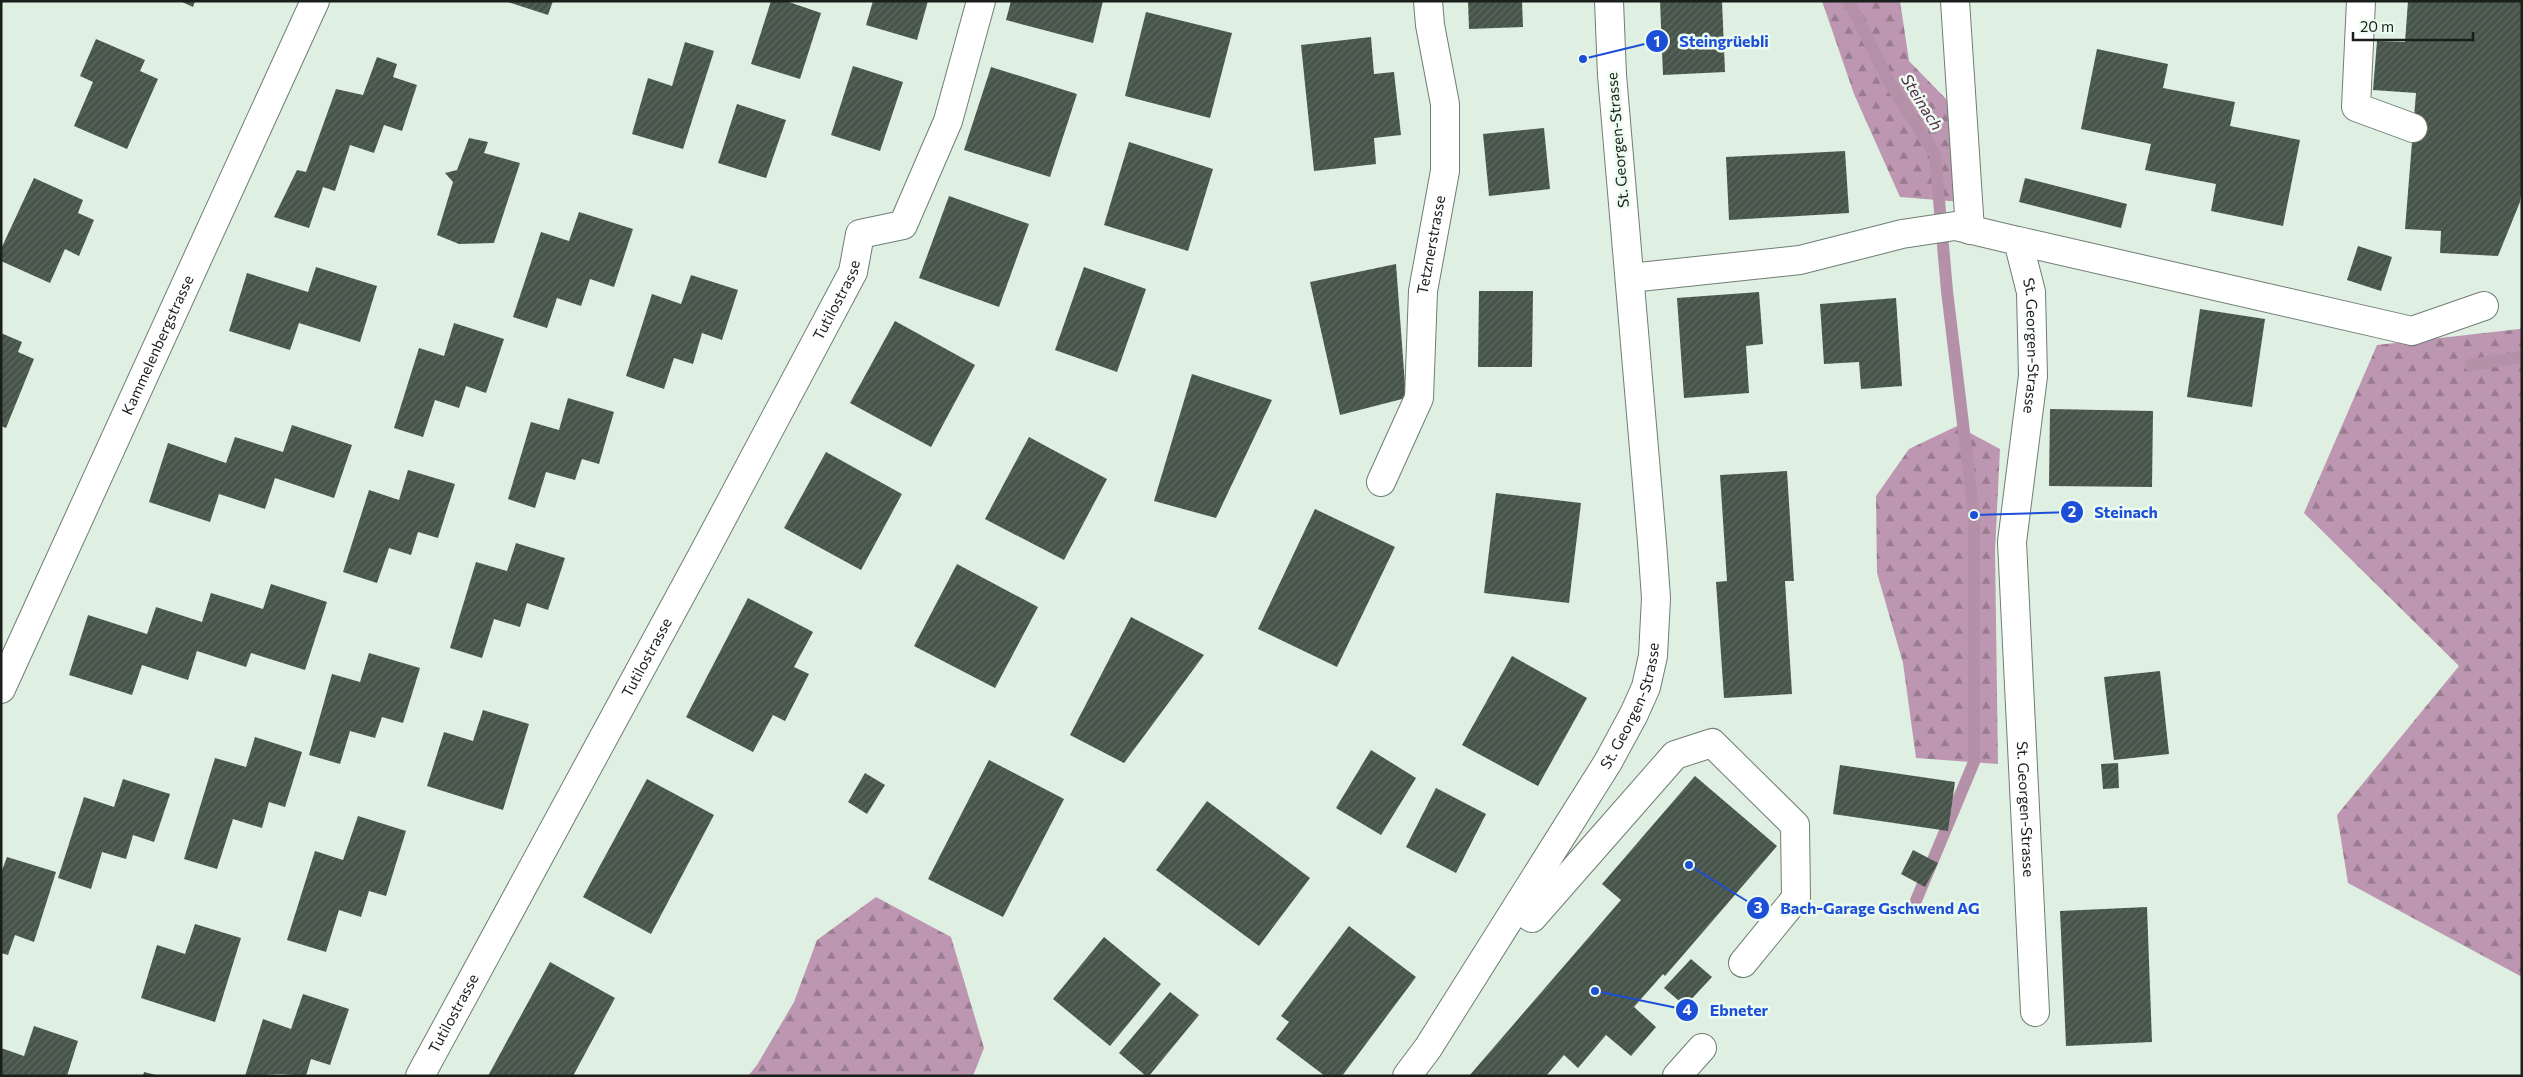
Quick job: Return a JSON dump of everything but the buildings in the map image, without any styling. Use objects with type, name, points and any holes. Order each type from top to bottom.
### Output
[{"type":"street","name":"Kammelenbergstrasse","points":[[1,689],[315,1]]},
{"type":"street","name":"Tutilostrasse","points":[[420,1076],[702,556],[853,272],[860,234],[903,224],[948,121],[981,1]]},
{"type":"street","name":"Tetznerstrasse","points":[[1381,482],[1419,398],[1423,291],[1445,171],[1445,104],[1430,26],[1428,1]]},
{"type":"street","name":"St. Georgen-Strasse","points":[[1407,1076],[1428,1048],[1608,762],[1630,722],[1646,687],[1652,656],[1655,588],[1612,75],[1609,1]]},
{"type":"street","points":[[1955,1],[1962,228]]},
{"type":"street","points":[[2361,1],[2356,108],[2413,128]]},
{"type":"street","points":[[1630,278],[1800,260],[1902,234],[1962,228],[2412,331],[2484,306]]},
{"type":"street","name":"St. Georgen-Strasse","points":[[2018,241],[2031,292],[2033,376],[2012,542],[2036,1012]]},
{"type":"street","points":[[1516,908],[1532,918],[1675,755],[1712,743],[1795,825],[1796,898],[1743,963]]},
{"type":"street","points":[[1677,1076],[1702,1048]]},
{"type":"green space","points":[[1822,1],[1900,1],[1909,61],[1948,101],[1962,202],[1900,197],[1854,94]]},
{"type":"green space","points":[[2522,325],[2522,977],[2348,883],[2337,815],[2459,666],[2304,513],[2377,345],[2520,329]]},
{"type":"green space","points":[[1957,426],[2000,449],[1995,550],[1998,764],[1916,758],[1903,663],[1877,573],[1876,496],[1909,449]]},
{"type":"green space","points":[[876,897],[951,937],[984,1048],[973,1076],[748,1076],[757,1065],[794,1002],[817,940]]},
{"type":"waterway","name":"Steinach","points":[[1849,1],[1888,80],[1935,154],[1947,291],[1974,515],[1974,762],[1915,903]]},
{"type":"waterway","points":[[2470,365],[2522,357]]},
{"type":"place","name":"Steingrüebli","points":[[1583,59]]},
{"type":"place","name":"Steinach","points":[[1974,515]]},
{"type":"place","name":"Bach-Garage Gschwend AG","points":[[1689,865]]},
{"type":"place","name":"Ebneter","points":[[1595,991]]}]
